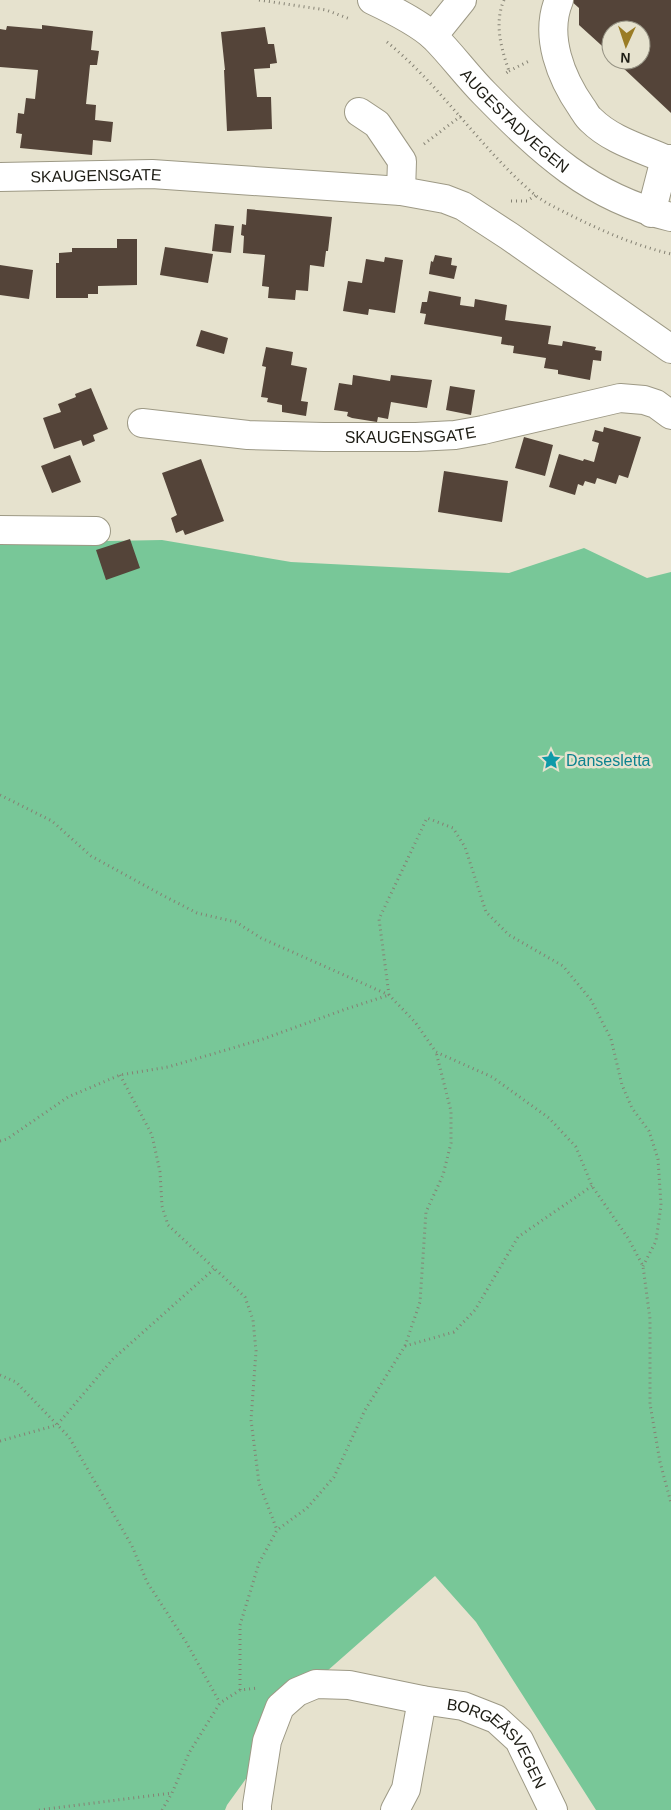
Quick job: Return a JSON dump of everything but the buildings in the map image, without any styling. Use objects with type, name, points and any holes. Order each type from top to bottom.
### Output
[{"type":"street","name":"AUGESTADVEGEN","points":[[372,0],[396,12],[433,36],[484,93],[539,147],[565,169],[603,192],[661,215]]},
{"type":"street","points":[[433,36],[462,0]]},
{"type":"street","points":[[559,0],[553,29],[563,77],[590,120],[614,137],[668,159],[661,215]]},
{"type":"street","points":[[359,112],[377,124],[402,161],[401,191]]},
{"type":"street","name":"SKAUGENSGATE","points":[[0,177],[152,174],[401,191],[446,200],[464,206],[671,349]]},
{"type":"street","name":"SKAUGENSGATE","points":[[142,423],[248,435],[416,437],[455,435],[483,430],[620,398],[644,400],[656,404],[671,415]]},
{"type":"street","points":[[0,530],[96,530]]},
{"type":"street","name":"BORGEÅSVEGEN","points":[[258,1810],[257,1805],[267,1741],[280,1708],[297,1692],[316,1684],[349,1685],[422,1700],[463,1706],[496,1719],[519,1740],[553,1810]]},
{"type":"street","name":"BORGEÅSVEGEN","points":[[395,1810],[406,1789],[422,1700]]},
{"type":"path","points":[[259,0],[326,10],[352,20]]},
{"type":"path","points":[[386,42],[408,59],[480,140],[536,195],[555,207],[610,234],[634,244],[671,254]]},
{"type":"path","points":[[0,795],[52,821],[91,856],[197,913],[236,922],[262,938],[389,995],[415,1022],[436,1052],[451,1111],[451,1143],[443,1175],[426,1212],[420,1302],[405,1346],[365,1410],[334,1477],[307,1508],[276,1530],[260,1563],[240,1624],[240,1690]]},
{"type":"path","points":[[389,995],[378,919],[427,818],[453,828],[465,847],[486,912],[509,935],[563,966],[591,1000],[611,1039],[622,1085],[632,1108],[649,1131],[658,1159],[661,1205],[656,1241],[643,1266]]},
{"type":"path","points":[[0,1140],[6,1139],[68,1096],[120,1075],[168,1067],[263,1039],[389,995]]},
{"type":"path","points":[[436,1052],[492,1077],[549,1118],[576,1147],[592,1186],[628,1238],[643,1266],[650,1319],[650,1404],[660,1462],[671,1503]]},
{"type":"path","points":[[120,1075],[152,1135],[160,1172],[162,1206],[168,1225],[245,1297],[253,1320],[256,1351],[251,1420],[259,1483],[276,1530]]},
{"type":"path","points":[[405,1346],[454,1332],[475,1310],[518,1237],[592,1186]]},
{"type":"path","points":[[0,1441],[57,1425],[113,1359],[214,1269]]},
{"type":"path","points":[[0,1375],[16,1382],[69,1437],[132,1546],[147,1582],[186,1642],[220,1703]]},
{"type":"path","points":[[162,1810],[172,1794],[189,1753],[220,1703],[240,1690],[270,1686],[297,1692]]},
{"type":"path","points":[[39,1810],[172,1794]]},
{"type":"green space","points":[[162,540],[291,562],[509,573],[584,548],[647,578],[671,572],[671,1810],[596,1810],[476,1622],[435,1576],[318,1679],[225,1810],[0,1810],[0,543]]},
{"type":"place","name":"Dansesletta","points":[[551,760]]}]
